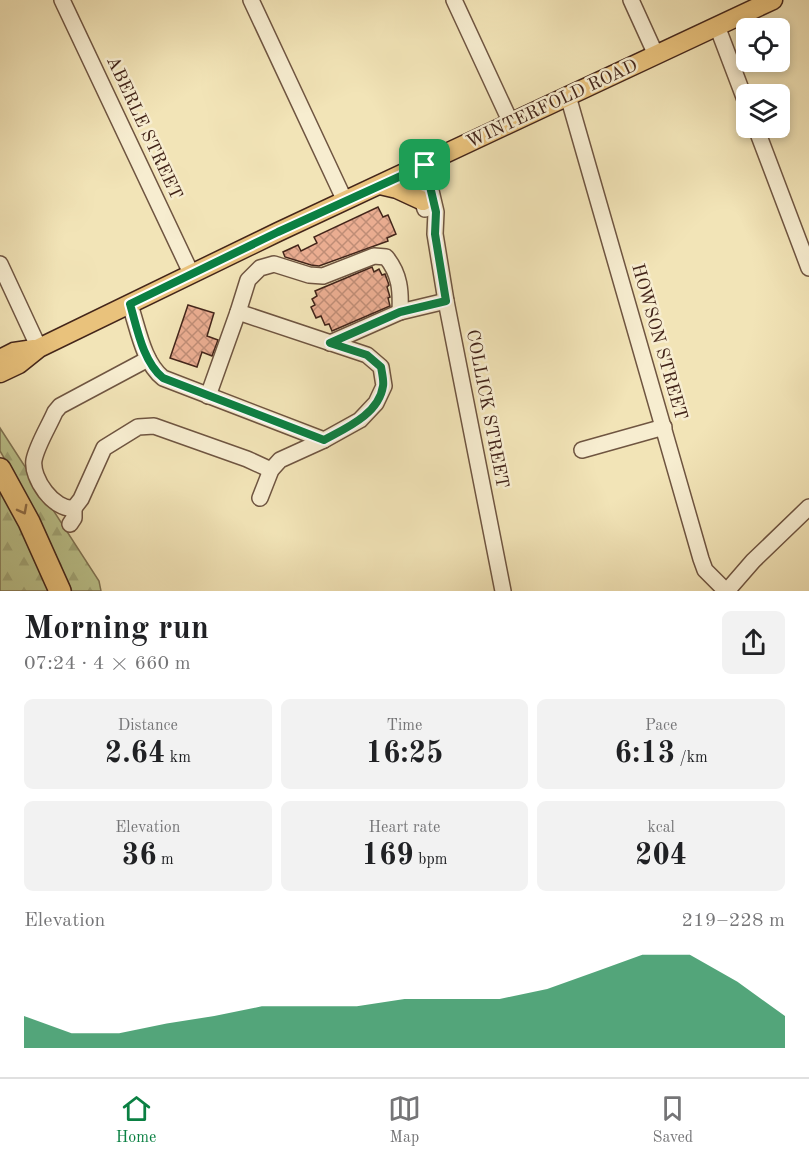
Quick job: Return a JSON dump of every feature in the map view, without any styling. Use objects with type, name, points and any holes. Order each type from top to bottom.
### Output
[{"type":"highway","points":[[0,469],[29,522],[60,591]]},
{"type":"main road","name":"WINTERFOLD ROAD","points":[[0,373],[19,364],[39,348],[191,273],[773,0]]},
{"type":"main road","points":[[380,185],[397,189],[423,201]]},
{"type":"main road","name":"WINTERFOLD ROAD","points":[[0,359],[14,352],[39,348]]},
{"type":"street","name":"ABERLE STREET","points":[[62,0],[191,273]]},
{"type":"street","points":[[251,0],[345,201]]},
{"type":"street","points":[[454,0],[511,123]]},
{"type":"street","points":[[631,0],[656,55]]},
{"type":"street","points":[[717,26],[739,84]]},
{"type":"street","name":"HOWSON STREET","points":[[568,96],[701,559],[710,575],[727,591]]},
{"type":"street","points":[[760,138],[809,268]]},
{"type":"street","name":"COLLICK STREET","points":[[419,167],[423,201],[435,234],[503,591]]},
{"type":"street","name":"COLLICK STREET","points":[[419,167],[436,212],[435,234]]},
{"type":"street","points":[[208,396],[248,280],[260,268],[274,264],[309,275],[323,276],[374,256],[386,257],[394,267],[401,289],[400,312]]},
{"type":"street","points":[[0,264],[39,348]]},
{"type":"street","points":[[330,343],[400,312],[446,301]]},
{"type":"street","points":[[130,304],[148,359],[157,374],[324,440]]},
{"type":"street","points":[[238,312],[367,355],[381,367],[384,386],[376,403],[360,420],[280,460],[271,470],[260,498]]},
{"type":"street","points":[[74,508],[64,508],[54,502],[37,477],[35,469],[34,460],[55,412],[60,406],[148,359]]},
{"type":"street","points":[[70,524],[74,518],[74,508],[81,499],[104,447],[138,428],[154,426],[271,470]]},
{"type":"street","points":[[582,450],[664,427]]},
{"type":"street","points":[[727,591],[767,547],[809,507]]},
{"type":"green space","points":[[0,428],[99,581],[101,591],[72,591],[33,508],[0,451]]},
{"type":"green space","points":[[0,481],[53,591],[0,591]]},
{"type":"building","points":[[378,207],[383,217],[388,215],[396,234],[387,238],[388,241],[319,266],[285,257],[283,252],[298,245],[301,251],[317,243],[314,237]]},
{"type":"building","points":[[372,267],[374,272],[379,269],[382,275],[385,274],[389,285],[387,287],[390,306],[332,331],[329,324],[325,325],[321,316],[316,318],[311,307],[315,305],[312,299],[317,296],[315,291]]},
{"type":"building","points":[[188,305],[214,313],[207,336],[218,340],[212,356],[202,352],[197,367],[170,358]]},
{"type":"route","points":[[425,165],[436,212],[435,234],[446,301],[400,312],[330,343],[367,355],[381,367],[384,386],[376,403],[360,420],[324,440],[157,374],[148,359],[130,304],[278,232],[425,165]]}]
